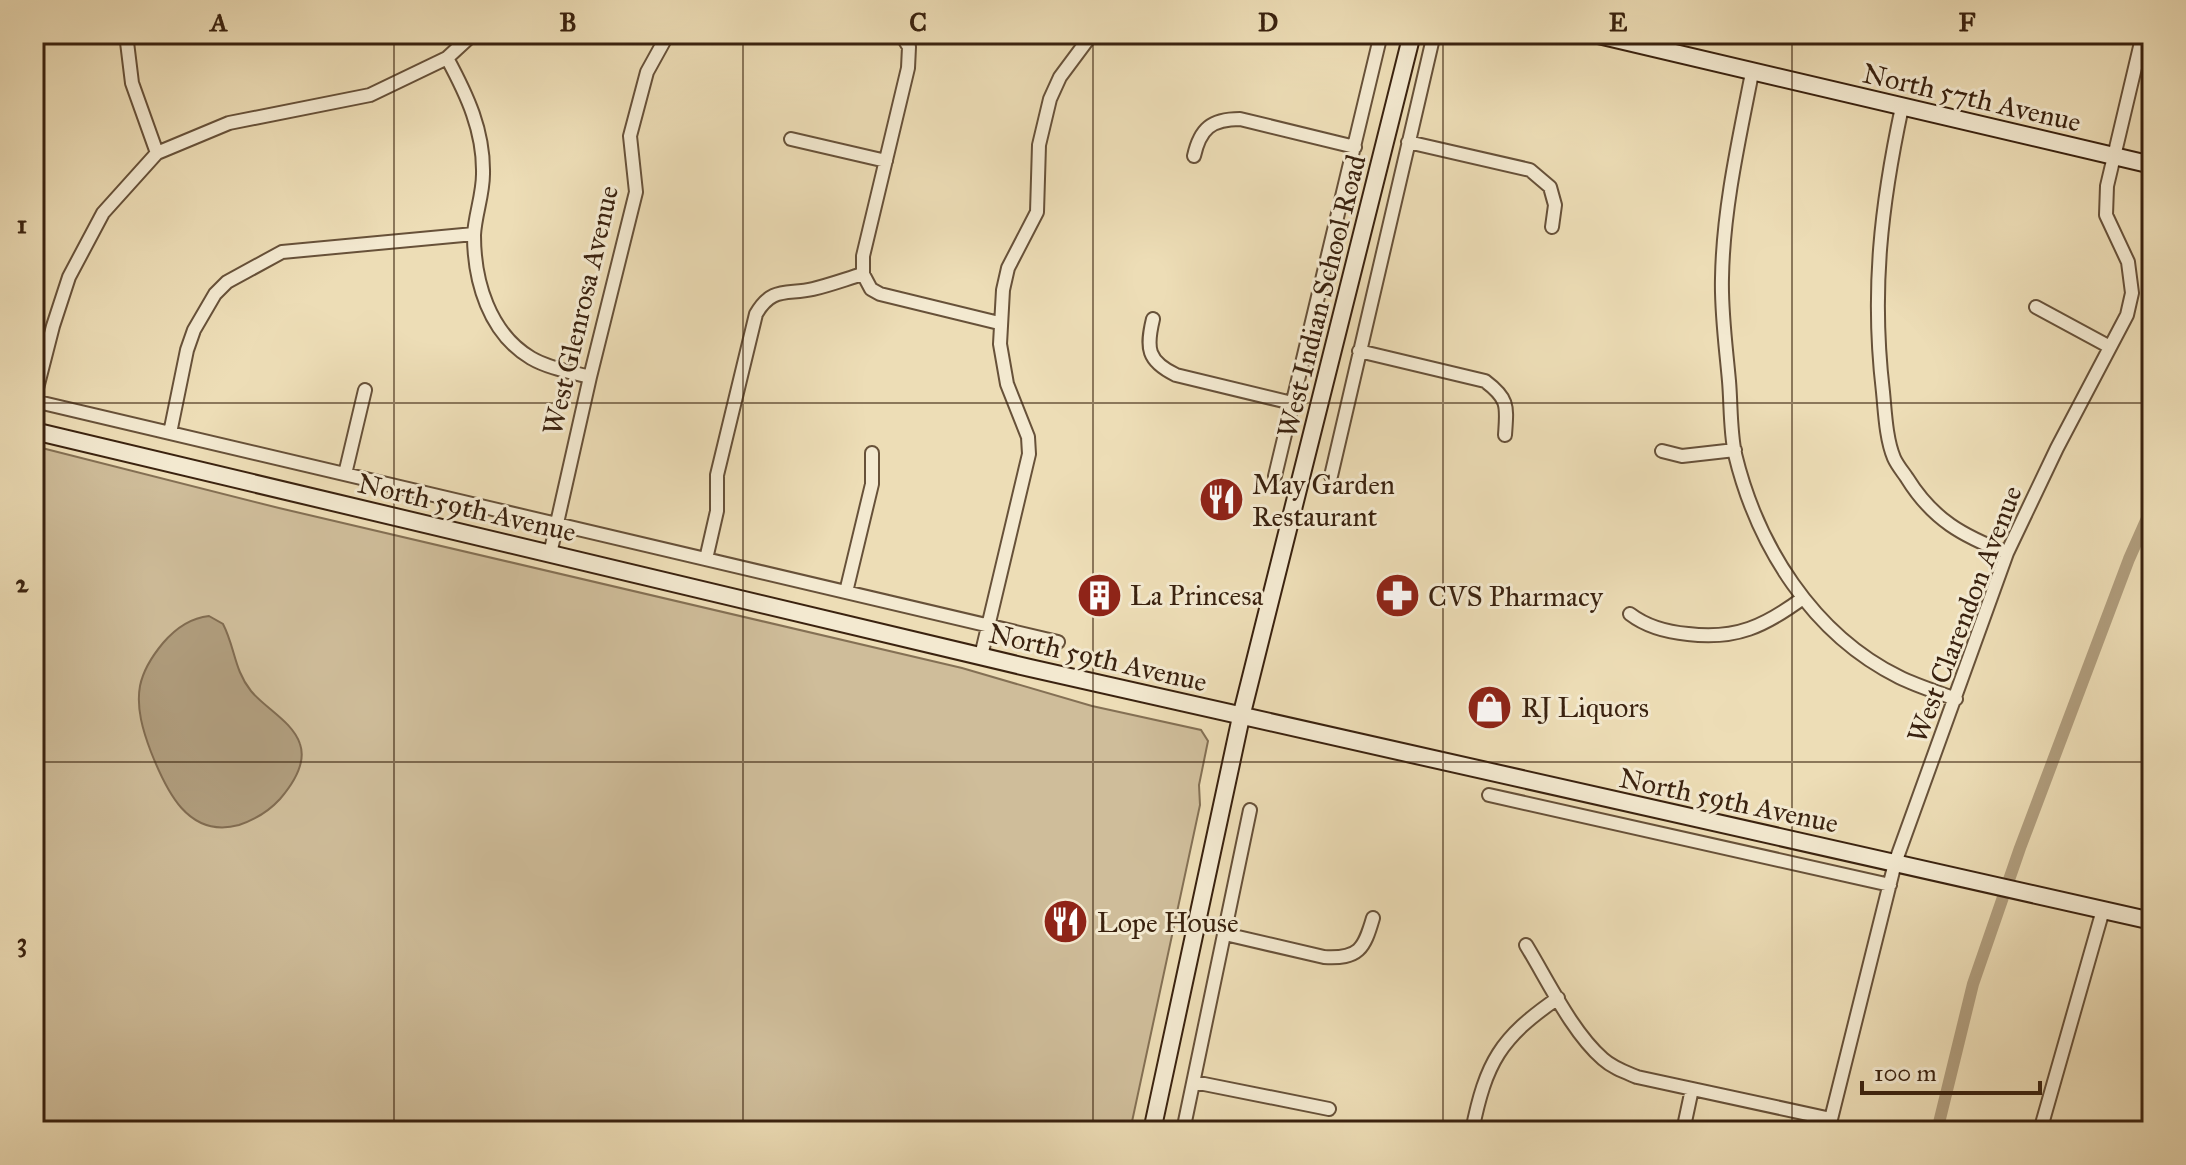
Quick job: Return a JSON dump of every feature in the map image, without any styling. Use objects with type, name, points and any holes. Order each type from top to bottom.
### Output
[{"type":"main road","name":"West Indian School Road","points":[[1152,1131],[1241,717],[1412,34]]},
{"type":"main road","name":"North 57th Avenue","points":[[1594,34],[2152,165]]},
{"type":"main road","name":"North 59th Avenue","points":[[34,431],[1241,717],[2152,921]]},
{"type":"street","points":[[126,34],[132,83],[157,153]]},
{"type":"street","points":[[34,400],[69,277],[103,213],[157,153],[229,123],[370,95],[447,58],[473,34]]},
{"type":"street","name":"West Glenrosa Avenue","points":[[550,554],[636,192],[630,136],[647,72],[668,34]]},
{"type":"street","points":[[901,34],[909,47],[908,68],[863,256],[863,274],[871,289],[880,294],[999,323]]},
{"type":"street","points":[[981,656],[1029,454],[1028,437],[1005,375],[999,323],[1008,268],[1037,212],[1043,120],[1060,77],[1092,34]]},
{"type":"street","name":"West Indian School Road","points":[[1275,476],[1381,34]]},
{"type":"street","name":"West Indian School Road","points":[[1331,476],[1434,34]]},
{"type":"street","name":"West Clarendon Avenue","points":[[1830,1125],[1895,863],[2007,553],[2057,448],[2127,315],[2132,293],[2128,262],[2106,215],[2107,186],[2143,34]]},
{"type":"street","points":[[447,58],[468,96],[479,128],[483,174],[474,234],[478,288],[505,334],[531,358],[590,377]]},
{"type":"street","points":[[1752,73],[1733,171],[1722,277],[1735,450],[1743,482],[1773,555],[1803,598],[1828,625],[1873,662],[1911,682],[1956,699]]},
{"type":"street","points":[[1902,107],[1886,181],[1877,264],[1877,345],[1894,457],[1918,496],[1948,525],[1970,539],[2007,553]]},
{"type":"street","points":[[1194,156],[1198,137],[1208,127],[1229,119],[1355,147]]},
{"type":"street","points":[[791,139],[886,161]]},
{"type":"street","points":[[1408,142],[1530,170],[1550,187],[1555,205],[1552,227]]},
{"type":"street","points":[[170,433],[194,330],[215,294],[227,282],[282,252],[474,234]]},
{"type":"street","points":[[706,559],[717,511],[717,475],[756,314],[762,304],[780,292],[806,291],[863,274]]},
{"type":"street","points":[[2036,307],[2110,347]]},
{"type":"street","points":[[1153,319],[1147,342],[1157,363],[1165,370],[1292,403]]},
{"type":"street","points":[[1359,351],[1485,381],[1502,394],[1507,415],[1505,435]]},
{"type":"street","points":[[345,474],[365,390]]},
{"type":"street","name":"North 59th Avenue","points":[[34,400],[1058,642]]},
{"type":"street","points":[[1662,451],[1682,456],[1735,450]]},
{"type":"street","points":[[846,592],[872,484],[872,453]]},
{"type":"street","points":[[1630,614],[1652,627],[1720,637],[1757,627],[1803,598]]},
{"type":"street","name":"North 59th Avenue","points":[[1489,795],[1890,885]]},
{"type":"street","points":[[1183,1131],[1250,810]]},
{"type":"street","points":[[2040,1131],[2103,910]]},
{"type":"street","points":[[1225,934],[1340,958],[1351,955],[1366,943],[1373,918]]},
{"type":"street","points":[[1526,945],[1593,1049],[1615,1068],[1637,1077],[1830,1125]]},
{"type":"street","points":[[1472,1131],[1492,1061],[1524,1022],[1558,998]]},
{"type":"street","points":[[1194,1082],[1329,1109]]},
{"type":"street","points":[[1683,1131],[1692,1089]]},
{"type":"shaded area","points":[[34,446],[279,508],[962,668],[1092,706],[1201,730],[1208,741],[1199,785],[1200,805],[1130,1131],[34,1131]]},
{"type":"shaded area","points":[[209,616],[223,624],[245,683],[291,729],[302,752],[297,774],[276,803],[250,821],[221,827],[206,825],[193,818],[172,795],[148,744],[139,703],[143,675],[163,643],[183,625]]},
{"type":"waterway","points":[[1937,1131],[1973,984],[2020,848],[2129,559],[2152,507]]},
{"type":"place","name":"May Garden Restaurant","points":[[1221,500]]},
{"type":"place","name":"La Princesa","points":[[1099,595]]},
{"type":"place","name":"CVS Pharmacy","points":[[1397,596]]},
{"type":"place","name":"RJ Liquors","points":[[1490,707]]},
{"type":"place","name":"Lope House","points":[[1066,922]]}]
